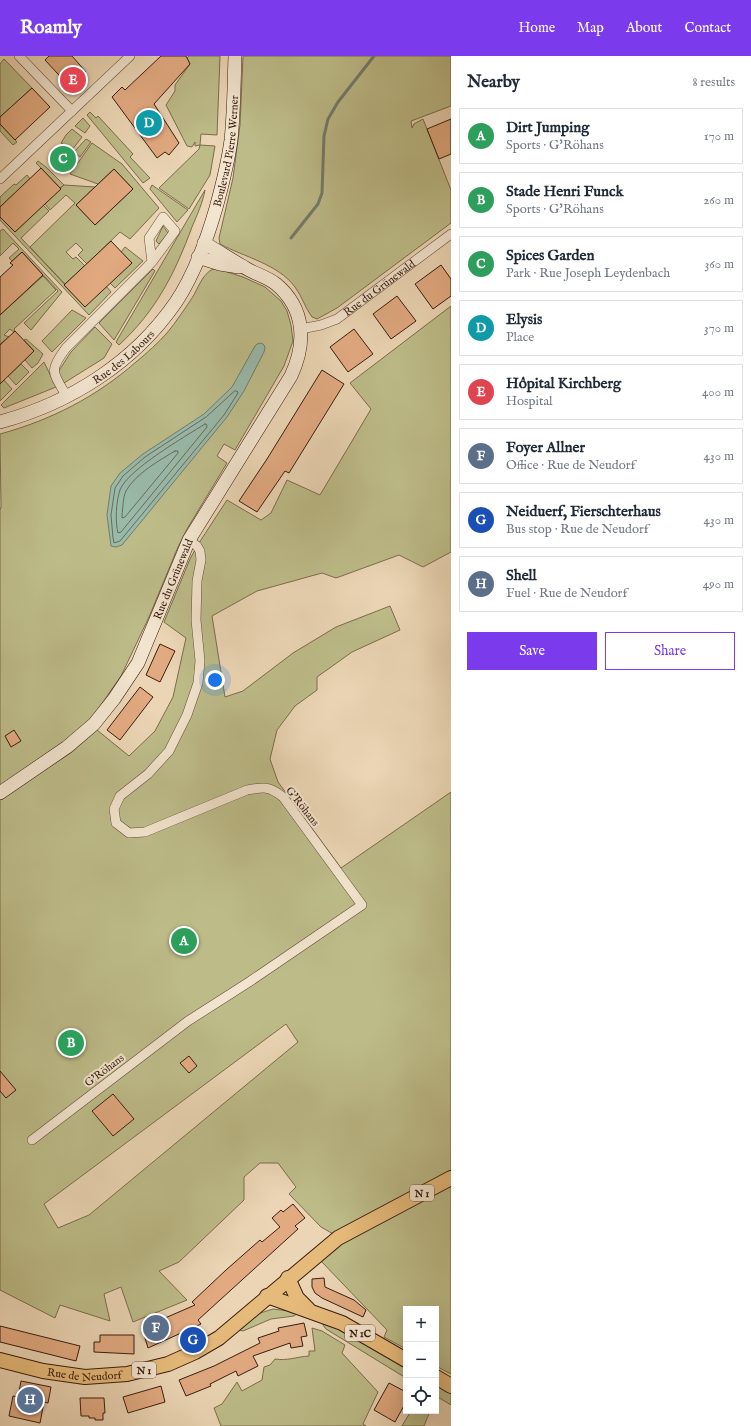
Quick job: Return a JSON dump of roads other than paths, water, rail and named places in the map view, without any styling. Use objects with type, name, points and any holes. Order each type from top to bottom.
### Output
[{"type":"main road","name":"Boulevard Pierre Werner","points":[[204,243],[211,226],[224,180],[231,141],[235,56]]},
{"type":"main road","name":"Rue des Labours","points":[[0,422],[43,408],[67,397],[105,374],[152,333],[176,302],[186,285],[204,243]]},
{"type":"main road","name":"Rue du Grünewald","points":[[0,793],[67,747],[94,724],[114,699],[138,663],[189,540],[291,376],[300,354],[302,329],[293,304],[286,294],[266,277],[245,268],[204,243]]},
{"type":"main road","name":"Rue du Grünewald","points":[[198,257],[220,264],[245,268]]},
{"type":"main road","name":"Rue de Neudorf","points":[[0,1360],[43,1371],[72,1376],[113,1376],[142,1371],[168,1364],[219,1338],[288,1278],[338,1238],[451,1178]]},
{"type":"main road","name":"N 1C","points":[[288,1278],[297,1298],[312,1312]]},
{"type":"main road","name":"N 1C","points":[[267,1296],[342,1323],[403,1358]]},
{"type":"main road","points":[[438,1378],[451,1386]]},
{"type":"street","points":[[19,56],[72,111]]},
{"type":"street","points":[[0,179],[130,56]]},
{"type":"street","name":"Rue du Grünewald","points":[[302,329],[321,325],[337,319],[451,234]]},
{"type":"street","points":[[67,397],[55,376],[54,367],[57,360],[66,348],[152,262]]},
{"type":"street","name":"G'Röhans","points":[[32,1140],[188,1021],[249,982],[362,905],[282,797],[272,789],[261,787],[247,790],[145,832],[129,833],[116,823],[114,809],[120,796],[148,774],[170,751],[187,715],[198,683],[200,661],[196,620],[197,581],[200,551],[189,540]]},
{"type":"water","points":[[261,343],[265,348],[264,352],[244,391],[227,417],[122,545],[116,547],[111,546],[107,515],[111,486],[120,473],[143,454],[204,414],[232,387],[255,346]]},
{"type":"waterway","points":[[291,238],[318,204],[322,193],[324,136],[328,119],[338,102],[374,56]]},
{"type":"place","name":"Hôpital Kirchberg","points":[[73,80]]},
{"type":"place","name":"Elysis","points":[[149,123]]},
{"type":"place","name":"Spices Garden","points":[[63,159]]},
{"type":"place","name":"Dirt Jumping","points":[[184,941]]},
{"type":"place","name":"Stade Henri Funck","points":[[71,1043]]},
{"type":"place","name":"Foyer Allner","points":[[156,1328]]},
{"type":"place","name":"Neiduerf, Fierschterhaus","points":[[193,1340]]},
{"type":"place","name":"Shell","points":[[30,1400]]}]
